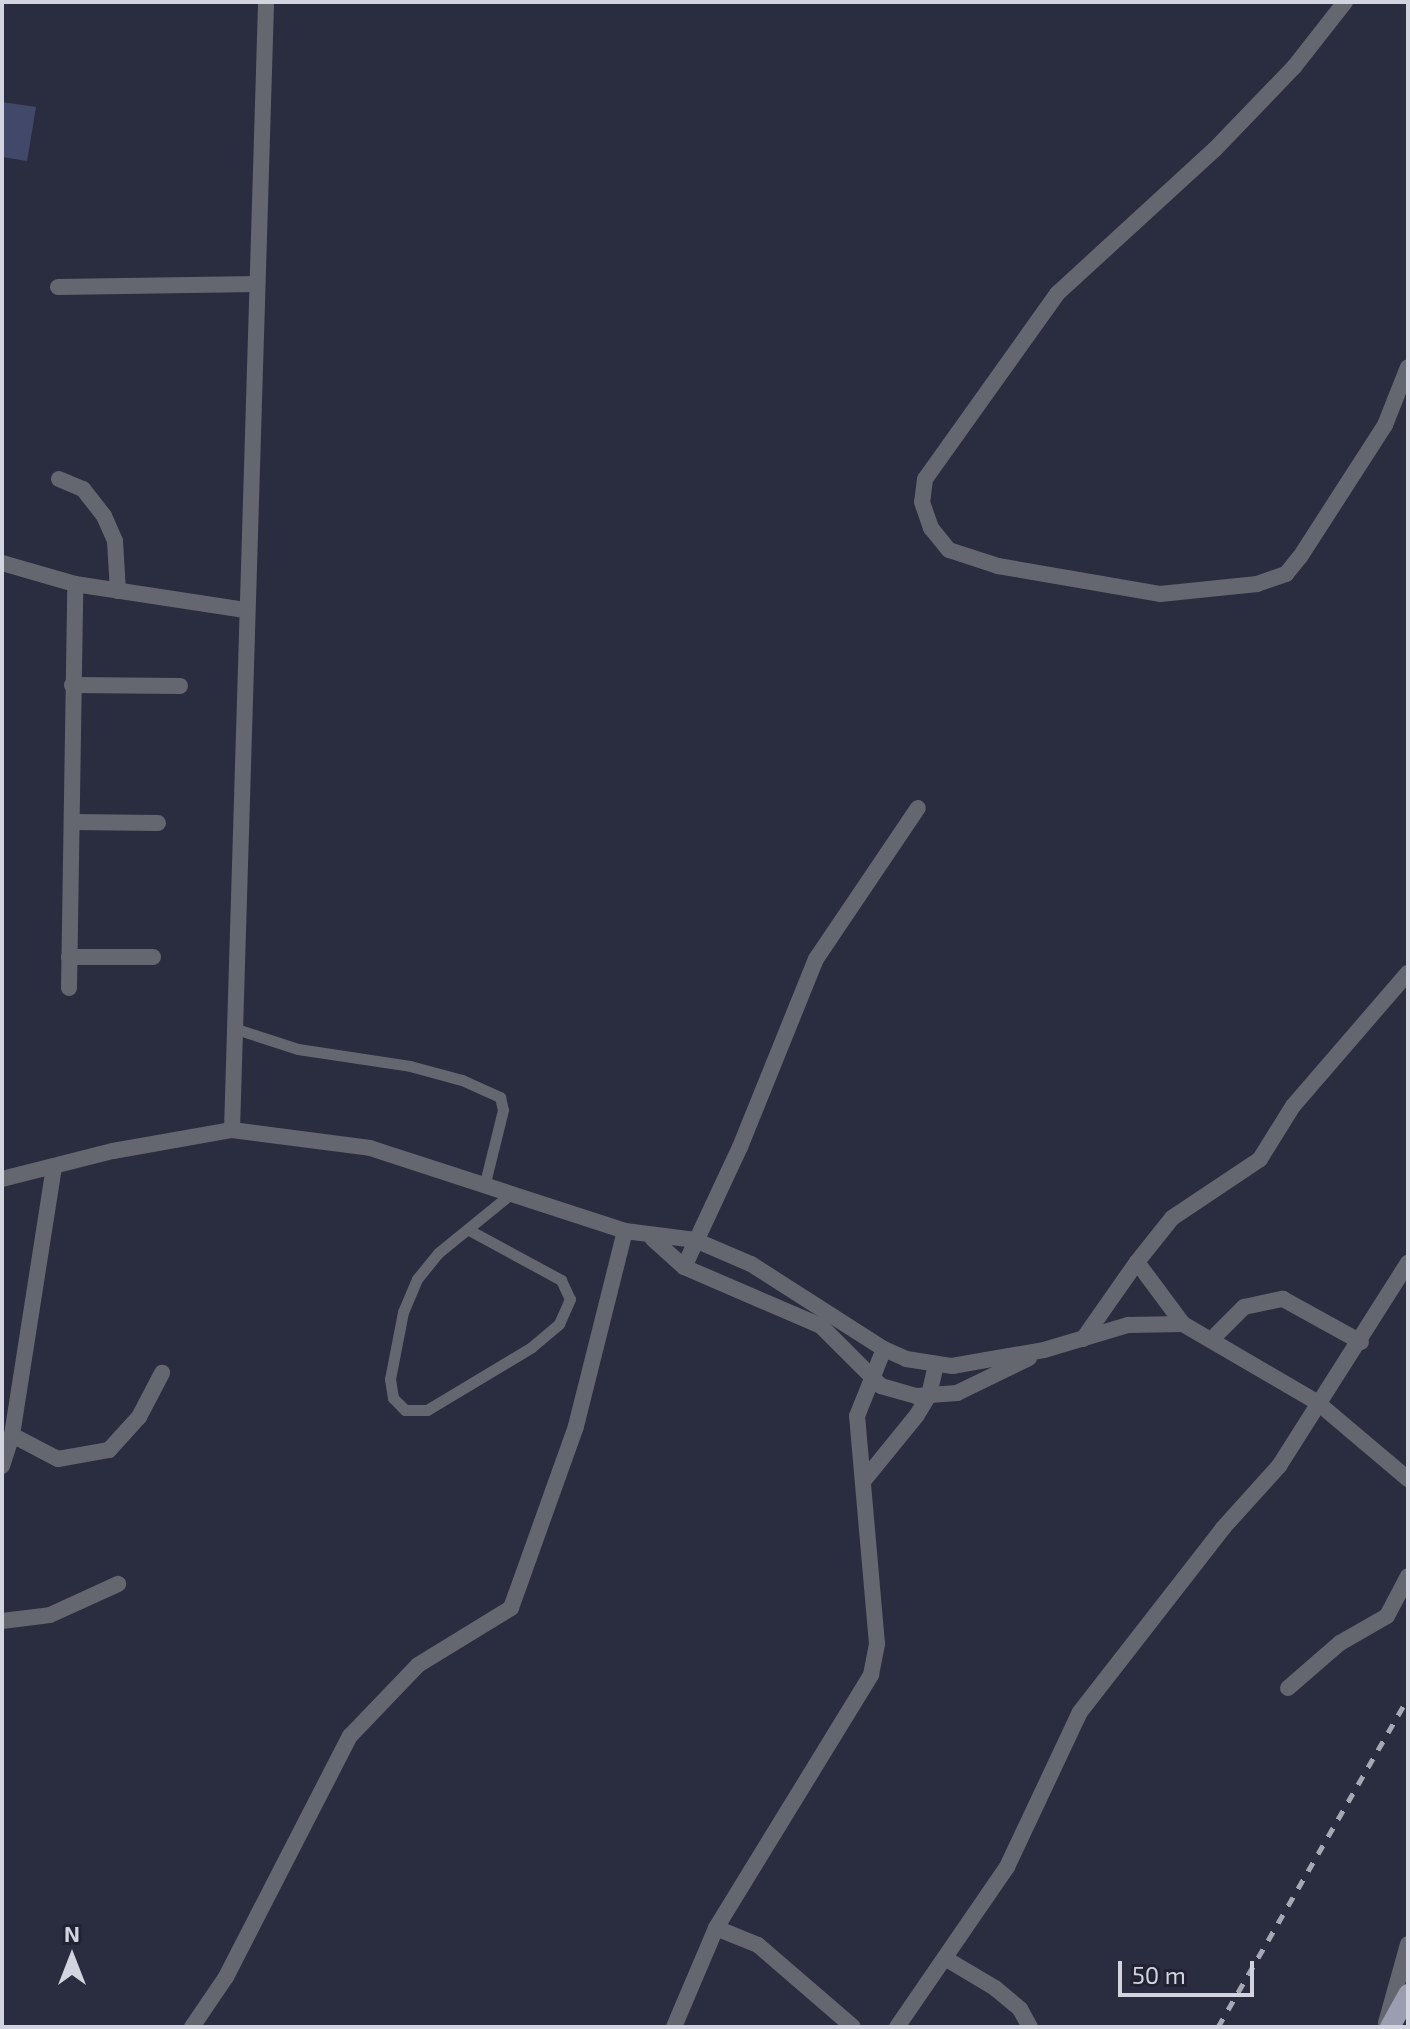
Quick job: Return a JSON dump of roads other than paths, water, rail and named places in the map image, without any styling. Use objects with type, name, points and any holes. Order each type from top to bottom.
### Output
[{"type":"main road","points":[[1388,2027],[1408,1994]]},
{"type":"street","points":[[232,1130],[245,610],[266,2]]},
{"type":"street","points":[[1345,2],[1294,67],[1215,149],[1057,294],[925,479],[922,502],[931,528],[949,550],[998,566],[1160,594],[1257,584],[1286,574],[1300,557],[1385,425],[1408,367]]},
{"type":"street","points":[[58,287],[256,284]]},
{"type":"street","points":[[59,479],[83,489],[104,516],[115,541],[118,591]]},
{"type":"street","points":[[2,563],[75,584],[245,610]]},
{"type":"street","points":[[69,988],[75,584]]},
{"type":"street","points":[[72,685],[180,686]]},
{"type":"street","points":[[684,1267],[740,1147],[816,959],[847,905],[918,808]]},
{"type":"street","points":[[72,822],[158,823]]},
{"type":"street","points":[[69,957],[153,957]]},
{"type":"street","points":[[1083,1339],[1172,1218],[1260,1159],[1293,1106],[1408,973]]},
{"type":"street","points":[[2,1179],[232,1130],[370,1148],[514,1191],[653,1239],[695,1240],[751,1264],[884,1349],[936,1365],[1044,1350],[1128,1325],[1183,1324]]},
{"type":"street","points":[[2,1466],[12,1435],[54,1166]]},
{"type":"street","points":[[192,2027],[226,1977],[350,1736],[418,1665],[511,1608],[576,1426],[625,1231]]},
{"type":"street","points":[[653,1239],[684,1267],[788,1309],[821,1326],[881,1386],[928,1397],[957,1393],[1044,1350]]},
{"type":"street","points":[[1137,1262],[1183,1324],[1318,1403],[1408,1479]]},
{"type":"street","points":[[897,2027],[948,1960],[1007,1867],[1080,1712],[1223,1528],[1279,1466],[1361,1342],[1408,1263]]},
{"type":"street","points":[[788,1309],[795,1292]]},
{"type":"street","points":[[1211,1340],[1244,1307],[1283,1299],[1361,1342]]},
{"type":"street","points":[[674,2027],[716,1928],[871,1675],[877,1644],[865,1479],[857,1416],[884,1349]]},
{"type":"street","points":[[865,1479],[928,1397],[936,1365]]},
{"type":"street","points":[[12,1435],[58,1459],[109,1450],[139,1417],[162,1373]]},
{"type":"street","points":[[1288,1688],[1349,1637],[1387,1616],[1408,1576]]},
{"type":"street","points":[[2,1621],[50,1615],[118,1584]]},
{"type":"street","points":[[716,1928],[758,1945],[853,2027]]},
{"type":"street","points":[[1388,2027],[1408,1944]]},
{"type":"street","points":[[948,1960],[995,1988],[1020,2009],[1030,2027]]},
{"type":"lane","points":[[236,1029],[298,1049],[410,1066],[462,1080],[500,1097],[503,1110],[485,1183]]},
{"type":"lane","points":[[469,1230],[561,1280],[570,1299],[559,1324],[532,1347],[427,1410],[405,1410],[393,1398],[390,1379],[403,1312],[417,1279],[438,1253],[514,1191]]},
{"type":"railway","points":[[1218,2027],[1408,1698]]}]
